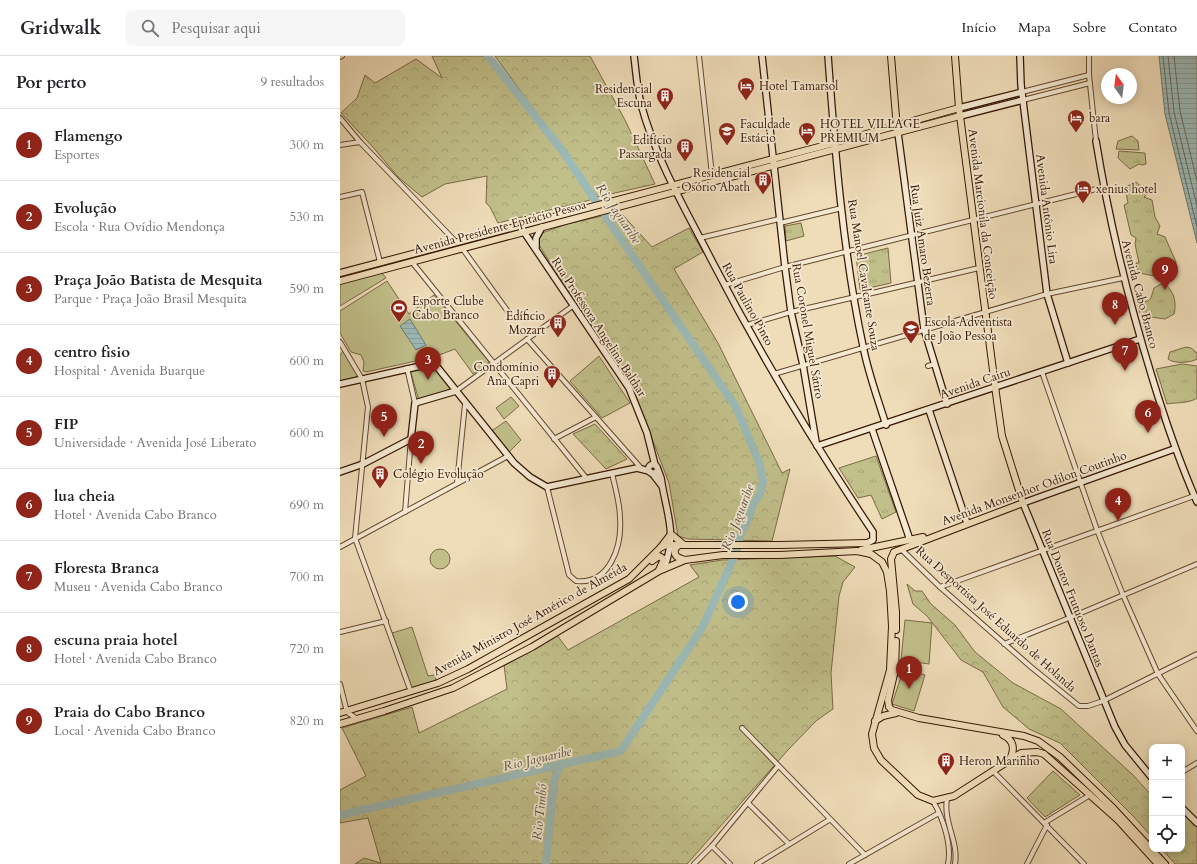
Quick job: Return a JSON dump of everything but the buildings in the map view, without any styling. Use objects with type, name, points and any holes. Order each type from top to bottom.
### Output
[{"type":"main road","name":"Rua Paulino Pinto","points":[[634,56],[641,104],[663,165],[725,285],[804,427],[873,532],[873,540],[867,543]]},
{"type":"main road","name":"Rua Coronel Miguel Sátiro","points":[[762,56],[784,267],[791,312],[804,365],[817,446]]},
{"type":"main road","name":"Rua Manoel Cavalcante Souza","points":[[828,56],[834,143],[854,296],[863,348],[886,425]]},
{"type":"main road","points":[[891,56],[898,133]]},
{"type":"main road","name":"Avenida Marcionila da Conceição","points":[[955,56],[959,108],[1002,436],[1023,503]]},
{"type":"main road","name":"Avenida Antônio Lira","points":[[1020,56],[1022,92],[1047,294],[1068,363]]},
{"type":"main road","name":"Avenida Presidente Epitácio Pessoa","points":[[340,281],[676,192],[834,143],[1022,92]]},
{"type":"main road","name":"Avenida Presidente Epitácio Pessoa","points":[[340,273],[712,175],[836,150],[1023,100]]},
{"type":"main road","name":"Rua Juiz Amaro Bezerra","points":[[898,133],[910,236],[924,329],[947,404]]},
{"type":"main road","name":"Avenida Cabo Branco","points":[[1096,141],[1123,278],[1140,339],[1174,449],[1196,499]]},
{"type":"main road","points":[[536,248],[536,238],[542,227]]},
{"type":"main road","name":"Rua Professora Angelina Balthar","points":[[524,232],[628,388],[647,433],[655,466],[662,486],[672,534],[672,544],[661,570]]},
{"type":"main road","name":"Avenida Cairu","points":[[817,446],[886,425],[1140,339]]},
{"type":"main road","points":[[340,384],[434,363],[465,404],[508,456],[520,469],[547,487],[639,467],[655,466],[655,473],[651,472]]},
{"type":"main road","points":[[340,472],[363,464],[411,439],[415,403],[456,391]]},
{"type":"main road","points":[[929,410],[967,523]]},
{"type":"main road","points":[[804,427],[813,428]]},
{"type":"main road","points":[[872,429],[910,540]]},
{"type":"main road","name":"Avenida Monsenhor Odilon Coutinho","points":[[901,548],[1174,449]]},
{"type":"main road","points":[[639,467],[651,472],[662,486]]},
{"type":"main road","name":"Rua Doutor Frutuoso Dantas","points":[[1023,503],[1103,701]]},
{"type":"main road","points":[[660,548],[672,534],[682,544],[675,550],[674,554],[685,560]]},
{"type":"main road","points":[[857,551],[940,534]]},
{"type":"main road","name":"Avenida Ministro José Américo de Almeida","points":[[340,714],[438,683],[468,669],[629,579],[640,570],[660,548],[672,544],[780,545],[867,543]]},
{"type":"main road","points":[[896,713],[889,707],[888,700],[895,670],[896,612],[891,559],[894,552],[901,548]]},
{"type":"main road","name":"Avenida Ministro José Américo de Almeida","points":[[340,724],[453,688],[532,647],[661,570],[685,560],[723,555],[780,555],[857,551],[871,554],[882,562],[887,572],[892,626],[890,670],[875,722]]},
{"type":"main road","points":[[640,570],[659,556],[663,557],[664,560],[661,570]]},
{"type":"main road","points":[[1103,701],[1122,742],[1149,774]]},
{"type":"main road","points":[[1158,864],[1135,838],[1044,754],[1028,751],[1010,759],[967,789],[947,799],[933,801],[918,795],[877,755],[872,742],[875,722],[883,716],[896,713],[994,732],[1024,736],[1038,741],[1060,757],[1113,808],[1165,864]]},
{"type":"main road","points":[[994,732],[1005,735],[1012,742],[1013,753],[1010,759]]},
{"type":"main road","points":[[1185,811],[1197,822]]},
{"type":"street","points":[[699,56],[712,175]]},
{"type":"street","name":"Avenida Cabo Branco","points":[[1089,56],[1089,75],[1096,141]]},
{"type":"street","points":[[1022,92],[1089,75]]},
{"type":"street","points":[[1023,100],[1090,83]]},
{"type":"street","points":[[340,118],[360,142],[456,242]]},
{"type":"street","points":[[340,145],[360,142]]},
{"type":"street","points":[[725,285],[784,267],[1104,186]]},
{"type":"street","points":[[340,197],[362,192],[380,262]]},
{"type":"street","points":[[700,238],[842,208]]},
{"type":"street","points":[[462,248],[509,313]]},
{"type":"street","points":[[412,262],[587,479]]},
{"type":"street","points":[[747,325],[854,296],[979,268]]},
{"type":"street","points":[[774,374],[1047,294],[1123,278]]},
{"type":"street","points":[[456,391],[574,305]]},
{"type":"street","points":[[527,339],[639,467]]},
{"type":"street","points":[[340,342],[362,379],[368,407],[355,538],[411,692]]},
{"type":"street","points":[[340,353],[343,348]]},
{"type":"street","points":[[928,366],[935,364]]},
{"type":"street","points":[[407,368],[415,403]]},
{"type":"street","points":[[1042,372],[1097,530],[1123,595],[1158,674],[1197,732]]},
{"type":"street","points":[[457,483],[465,404]]},
{"type":"street","points":[[554,439],[596,417]]},
{"type":"street","points":[[405,512],[411,439]]},
{"type":"street","points":[[340,547],[508,456]]},
{"type":"street","points":[[547,487],[569,575],[576,581],[589,581],[603,574],[614,559],[617,549],[620,519],[612,473]]},
{"type":"street","points":[[940,587],[1097,530],[1196,499]]},
{"type":"street","name":"Rua Desportista José Eduardo de Holanda","points":[[901,548],[940,587],[1004,644],[1076,704],[1088,706],[1103,701],[1197,654]]},
{"type":"street","points":[[1004,644],[1070,618],[1197,564]]},
{"type":"street","points":[[340,632],[386,621]]},
{"type":"street","points":[[340,684],[347,712],[357,719]]},
{"type":"street","points":[[742,728],[829,820],[865,855]]},
{"type":"street","points":[[1185,770],[1197,763]]},
{"type":"street","points":[[694,864],[712,846],[778,766]]},
{"type":"street","points":[[993,771],[1084,864]]},
{"type":"street","points":[[1027,864],[1045,824],[1090,795]]},
{"type":"street","points":[[947,799],[947,819],[956,852],[955,864]]},
{"type":"street","points":[[933,801],[939,812],[948,846],[948,864]]},
{"type":"street","points":[[748,803],[789,844]]},
{"type":"street","points":[[849,864],[939,812]]},
{"type":"street","points":[[757,864],[829,820]]},
{"type":"street","points":[[712,846],[728,862]]},
{"type":"street","points":[[764,860],[767,864]]},
{"type":"green space","points":[[432,56],[489,56],[564,153],[594,199],[498,223],[490,207],[486,203],[487,176],[445,184],[422,197],[398,177],[372,146],[341,113],[357,98],[365,75],[375,83],[416,59],[442,78]]},
{"type":"green space","points":[[495,56],[590,56],[625,120],[655,184],[597,197]]},
{"type":"green space","points":[[1132,136],[1138,141],[1139,150],[1116,149],[1118,141]]},
{"type":"green space","points":[[1119,151],[1145,153],[1146,164],[1139,164],[1130,169],[1118,158]]},
{"type":"green space","points":[[1136,182],[1148,193],[1144,197],[1152,200],[1155,217],[1160,226],[1157,234],[1165,237],[1176,262],[1175,268],[1165,278],[1139,273],[1136,263],[1139,263],[1135,244],[1136,238],[1131,235],[1124,205],[1128,203],[1125,187]]},
{"type":"green space","points":[[620,212],[652,247],[689,228],[703,252],[674,269],[718,343],[782,473],[790,469],[772,541],[688,539],[678,536],[669,483],[630,381],[537,242],[538,236],[542,233],[567,224]]},
{"type":"green space","points":[[801,223],[804,236],[786,241],[785,226]]},
{"type":"green space","points":[[888,248],[891,283],[860,290],[856,256]]},
{"type":"green space","points":[[381,272],[386,278],[340,306],[340,284]]},
{"type":"green space","name":"Esporte Clube Cabo Branco","points":[[387,281],[409,314],[434,295],[489,362],[473,374],[455,349],[434,357],[366,372],[363,371],[364,362],[361,355],[351,352],[340,333],[340,311]]},
{"type":"green space","points":[[1161,284],[1169,288],[1174,296],[1174,314],[1165,319],[1151,317],[1150,314],[1141,317],[1138,306],[1140,302],[1148,301],[1151,298],[1154,288]]},
{"type":"green space","points":[[1186,347],[1191,348],[1197,353],[1197,359],[1174,362],[1168,359],[1170,352]]},
{"type":"green space","points":[[343,351],[359,376],[340,382],[340,355]]},
{"type":"green space","points":[[599,356],[630,403],[602,418],[570,381]]},
{"type":"green space","points":[[432,364],[452,391],[419,401],[410,369]]},
{"type":"green space","points":[[1182,364],[1197,366],[1197,398],[1186,402],[1167,404],[1156,369]]},
{"type":"green space","points":[[511,397],[519,406],[504,419],[496,408]]},
{"type":"green space","points":[[506,421],[521,440],[509,452],[490,432]]},
{"type":"green space","points":[[595,424],[627,459],[606,469],[573,434]]},
{"type":"green space","points":[[876,456],[896,512],[882,519],[871,495],[858,498],[839,468]]},
{"type":"green space","points":[[440,549],[447,552],[450,559],[447,566],[440,569],[433,566],[430,559],[433,552]]},
{"type":"green space","points":[[835,556],[855,567],[843,582],[839,596],[831,673],[833,709],[816,721],[788,750],[687,864],[355,864],[364,858],[381,863],[368,818],[340,823],[340,790],[366,776],[342,728],[412,707],[419,733],[507,689],[504,665],[557,635],[568,650],[699,577],[690,565],[722,560]]},
{"type":"green space","points":[[907,584],[915,591],[922,591],[931,604],[955,625],[975,652],[1013,683],[1061,709],[1133,775],[1149,793],[1149,834],[1060,743],[1029,729],[1003,707],[983,672],[961,660],[927,616],[913,604]]},
{"type":"green space","points":[[905,620],[932,623],[929,664],[901,660]]},
{"type":"green space","points":[[412,627],[428,676],[434,675],[437,681],[412,690],[392,633]]},
{"type":"green space","points":[[904,668],[925,675],[914,711],[892,704]]},
{"type":"green space","points":[[1053,771],[1080,795],[1045,817],[1027,798]]},
{"type":"green space","points":[[1185,816],[1197,827],[1197,864],[1175,864],[1165,852],[1185,852]]},
{"type":"water","points":[[1159,56],[1197,56],[1197,243],[1165,114]]},
{"type":"water","points":[[410,319],[426,345],[416,350],[400,326]]},
{"type":"waterway","name":"Rio Jaguaribe","points":[[340,815],[621,751],[702,628],[736,553],[741,533],[748,520],[753,504],[760,494],[763,482],[760,465],[736,407],[614,229],[564,153],[488,56]]},
{"type":"waterway","name":"Rio Timbó","points":[[546,864],[554,781],[560,764]]},
{"type":"place","name":"Hotel Tamarsol","points":[[746,101]]},
{"type":"place","name":"Residencial Escuna","points":[[665,111]]},
{"type":"place","name":"bara","points":[[1076,133]]},
{"type":"place","name":"Faculdade Estácio","points":[[727,146]]},
{"type":"place","name":"HOTEL VILLAGE PREMIUM","points":[[807,146]]},
{"type":"place","name":"Edifício Passargada","points":[[685,162]]},
{"type":"place","name":"Residencial Osório Abath","points":[[763,195]]},
{"type":"place","name":"xenius hotel","points":[[1083,204]]},
{"type":"place","name":"Praia do Cabo Branco","points":[[1165,290]]},
{"type":"place","name":"Esporte Clube Cabo Branco","points":[[399,323]]},
{"type":"place","name":"escuna praia hotel","points":[[1115,325]]},
{"type":"place","name":"Edíficio Mozart","points":[[558,338]]},
{"type":"place","name":"Escola Adventista de João Pessoa","points":[[911,344]]},
{"type":"place","name":"Floresta Branca","points":[[1125,371]]},
{"type":"place","name":"Praça João Batista de Mesquita","points":[[428,380]]},
{"type":"place","name":"Condomínio Ana Capri","points":[[552,389]]},
{"type":"place","name":"lua cheia","points":[[1148,433]]},
{"type":"place","name":"FIP","points":[[384,437]]},
{"type":"place","name":"Evolução","points":[[421,464]]},
{"type":"place","name":"Colégio Evolução","points":[[380,489]]},
{"type":"place","name":"centro fisio","points":[[1118,521]]},
{"type":"place","name":"Flamengo","points":[[909,689]]},
{"type":"place","name":"Heron Marinho","points":[[946,776]]}]
